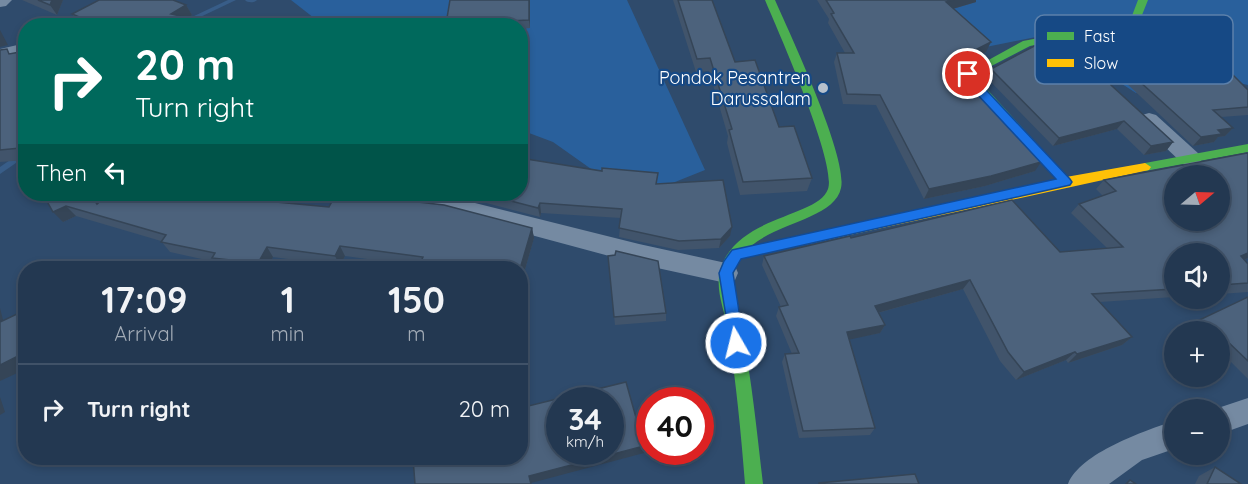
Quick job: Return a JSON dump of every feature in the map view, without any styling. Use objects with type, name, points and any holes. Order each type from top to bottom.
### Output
[{"type":"street","points":[[731,264],[765,229],[816,209],[828,201],[834,192],[836,183],[836,172],[828,146],[770,0]]},
{"type":"street","points":[[1138,15],[1143,0]]},
{"type":"street","points":[[1035,42],[1027,43],[968,74],[968,77],[1066,182]]},
{"type":"street","points":[[0,55],[18,51]]},
{"type":"street","points":[[1131,103],[1191,159]]},
{"type":"street","points":[[435,201],[616,248],[731,264],[1066,182],[1248,148]]},
{"type":"street","points":[[731,264],[754,484]]},
{"type":"street","points":[[1230,417],[1248,411]]},
{"type":"street","points":[[1083,484],[1133,449],[1164,438]]},
{"type":"shaded area","points":[[291,0],[627,0],[705,170],[640,196],[594,171],[553,142],[528,133],[528,18],[314,18]]},
{"type":"shaded area","points":[[926,0],[1248,0],[1248,85],[1233,82],[1233,15],[1035,15],[1035,37],[976,49]]},
{"type":"shaded area","points":[[1122,84],[1148,84],[1136,93]]},
{"type":"building","points":[[38,0],[52,0],[50,5]]},
{"type":"building","points":[[99,0],[173,0],[186,5],[171,14],[189,18],[82,18],[72,14]]},
{"type":"building","points":[[450,0],[529,0],[529,20],[528,18],[447,18]]},
{"type":"building","points":[[678,0],[712,0],[735,62],[755,60],[779,127],[794,126],[812,178],[743,182],[729,130],[732,129],[710,58],[697,59]]},
{"type":"building","points":[[826,0],[954,0],[946,2],[991,42],[963,56],[958,65],[964,79],[1041,162],[991,176],[929,189],[880,95],[847,94],[837,53],[854,53],[831,14],[834,13]]},
{"type":"building","points":[[1035,46],[1035,84],[1111,84],[1173,142],[1151,146],[1124,121],[1059,138],[991,69]]},
{"type":"building","points":[[7,49],[9,54],[18,52],[18,148],[0,150],[0,50]]},
{"type":"building","points":[[1233,75],[1248,90],[1248,107],[1213,110],[1233,128],[1218,130],[1222,134],[1201,137],[1142,84],[1233,84]]},
{"type":"building","points":[[1247,153],[1248,253],[1241,256],[1248,264],[1248,283],[1230,284],[1230,243],[1164,243],[1164,290],[1092,294],[1132,337],[1077,354],[1075,352],[1024,372],[1008,352],[970,280],[875,306],[885,325],[847,332],[875,428],[803,431],[785,354],[799,353],[779,307],[788,305],[764,256],[1012,200],[1060,252],[1123,247],[1079,204],[1116,191],[1104,180],[1164,169],[1164,231],[1230,231],[1230,165],[1183,165]]},
{"type":"building","points":[[528,159],[602,171],[602,168],[658,173],[656,184],[723,180],[732,227],[721,239],[679,241],[619,228],[622,209],[540,203],[538,208],[511,201],[528,201]]},
{"type":"building","points":[[47,201],[95,201],[97,204],[100,201],[264,201],[329,207],[332,201],[409,201],[444,205],[532,228],[522,261],[421,261],[423,257],[340,246],[335,256],[267,247],[259,261],[240,261],[212,258],[215,253],[161,242],[166,235],[66,206],[53,212]]},
{"type":"building","points":[[616,251],[658,261],[666,313],[614,317],[608,256],[615,255]]},
{"type":"building","points":[[1248,297],[1248,361],[1230,344],[1230,321],[1197,321],[1223,309],[1230,309],[1230,306]]},
{"type":"building","points":[[18,313],[18,356],[0,365],[0,322]]},
{"type":"building","points":[[626,382],[636,418],[636,448],[624,451],[624,387],[606,387]]},
{"type":"building","points":[[546,402],[546,465],[571,465],[529,476],[531,484],[415,484],[414,465],[528,465],[528,406]]},
{"type":"building","points":[[1215,467],[1241,484],[1207,484]]},
{"type":"building","points":[[915,474],[919,484],[819,484],[819,483]]},
{"type":"waterway","points":[[194,18],[233,0]]},
{"type":"waterway","points":[[248,0],[254,0]]},
{"type":"waterway","points":[[0,171],[18,158]]},
{"type":"traffic: fast","points":[[754,484],[735,330],[727,292],[727,271],[735,254],[748,241],[764,231],[816,208],[828,200],[835,189],[835,174],[821,126],[770,0]]},
{"type":"traffic: fast","points":[[1137,15],[1143,0]]},
{"type":"traffic: fast","points":[[1035,42],[1027,43],[968,74],[971,81],[1066,182]]},
{"type":"traffic: fast","points":[[1145,167],[1248,148]]},
{"type":"traffic: slow","points":[[744,253],[1066,182],[1145,167]]},
{"type":"place","name":"Pondok Pesantren Darussalam","points":[[823,88]]},
{"type":"route","points":[[736,343],[726,273],[732,259],[737,254],[1066,182],[968,77],[968,74]]}]
